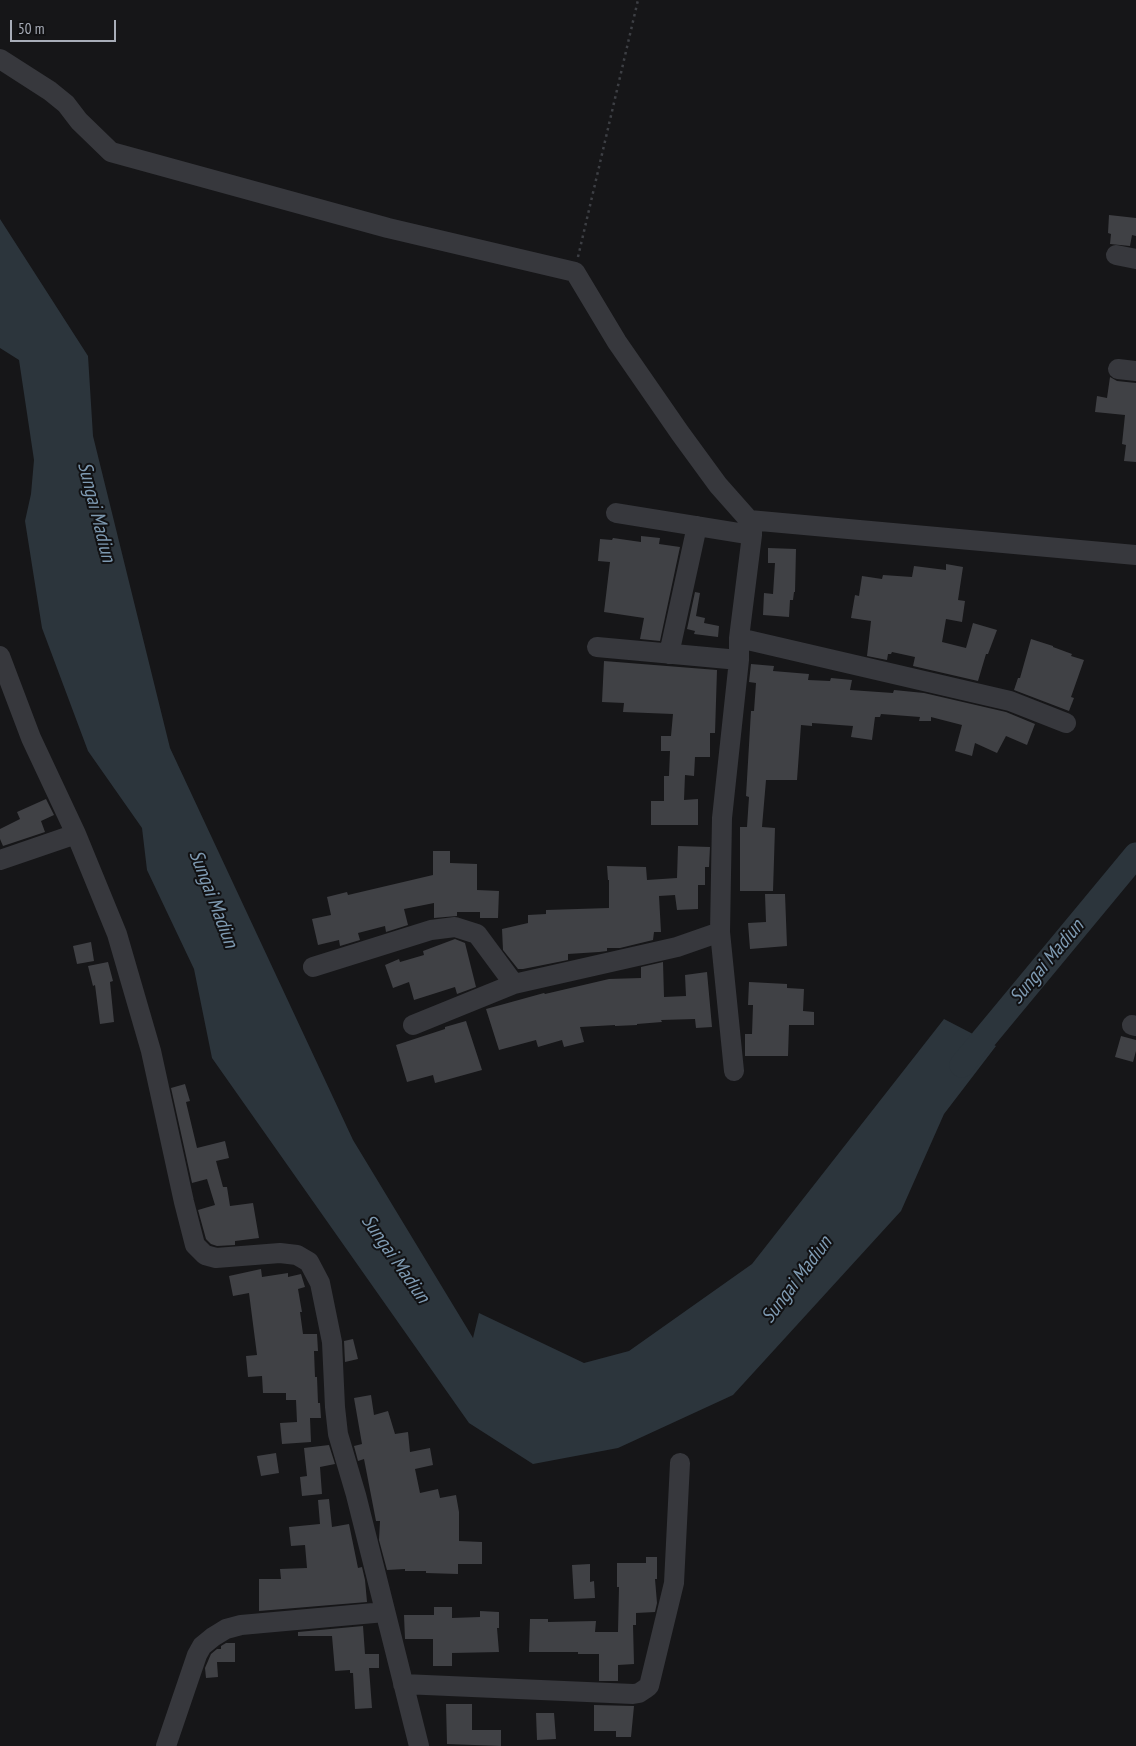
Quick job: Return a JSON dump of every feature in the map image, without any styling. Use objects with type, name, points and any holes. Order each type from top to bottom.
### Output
[{"type":"street","points":[[0,59],[50,91],[66,104],[79,121],[111,152],[388,228],[574,272],[616,342],[675,426],[751,528],[722,818],[720,932],[734,1071]]},
{"type":"street","points":[[1116,255],[1136,259]]},
{"type":"street","points":[[616,513],[697,526],[751,528],[1136,555]]},
{"type":"street","points":[[669,654],[697,526]]},
{"type":"street","points":[[739,638],[1010,701],[1066,723]]},
{"type":"street","points":[[597,648],[738,660]]},
{"type":"street","points":[[0,656],[31,738],[76,834],[117,934],[151,1051],[195,1245],[205,1255],[216,1258],[280,1253],[297,1255],[309,1262],[320,1283],[332,1342],[334,1407],[338,1434],[419,1746]]},
{"type":"street","points":[[0,860],[76,834]]},
{"type":"street","points":[[313,967],[431,930],[455,927],[477,934],[514,984]]},
{"type":"street","points":[[413,1025],[514,984],[677,947],[720,932]]},
{"type":"street","points":[[403,1684],[633,1694],[639,1693],[649,1686],[674,1582],[680,1463]]},
{"type":"street","points":[[166,1746],[197,1655],[202,1646],[226,1629],[241,1625],[385,1612]]},
{"type":"path","points":[[574,272],[638,0]]},
{"type":"water","points":[[0,219],[88,356],[93,436],[170,748],[353,1140],[473,1338],[479,1313],[584,1363],[629,1351],[752,1264],[944,1019],[996,1046],[944,1114],[901,1211],[733,1395],[618,1448],[533,1464],[469,1423],[212,1058],[194,969],[147,870],[142,828],[88,751],[42,628],[25,521],[31,494],[34,460],[19,360],[0,348]]},
{"type":"building","points":[[1109,215],[1136,218],[1136,236],[1132,235],[1130,246],[1110,244],[1111,234],[1108,233]]},
{"type":"building","points":[[1110,377],[1117,381],[1136,383],[1136,462],[1124,461],[1126,445],[1122,444],[1125,415],[1095,412],[1097,396],[1107,398]]},
{"type":"building","points":[[641,536],[660,538],[659,544],[680,547],[660,641],[640,639],[644,618],[604,612],[610,562],[598,561],[600,539],[612,540],[613,538],[641,542]]},
{"type":"building","points":[[768,548],[796,549],[795,592],[793,600],[790,600],[789,617],[763,615],[764,593],[773,594],[775,563],[768,563]]},
{"type":"building","points":[[946,564],[963,567],[958,600],[965,601],[962,622],[946,619],[942,642],[966,648],[973,623],[997,630],[988,654],[986,654],[978,681],[913,666],[915,657],[892,652],[888,654],[887,660],[867,656],[871,621],[851,618],[855,595],[859,596],[862,576],[882,579],[883,575],[912,577],[914,566],[946,570]]},
{"type":"building","points":[[695,592],[700,593],[696,616],[705,618],[704,623],[719,626],[718,637],[694,634],[695,631],[687,629]]},
{"type":"building","points":[[1031,639],[1053,646],[1072,654],[1071,656],[1084,660],[1071,697],[1074,698],[1069,711],[1014,690],[1018,678],[1020,678]]},
{"type":"building","points":[[604,661],[717,670],[715,733],[710,733],[710,757],[695,757],[694,776],[685,775],[684,800],[698,799],[698,825],[651,825],[651,801],[664,801],[664,776],[669,776],[670,751],[661,751],[661,736],[671,736],[673,714],[623,712],[624,703],[602,702]]},
{"type":"building","points":[[751,664],[774,666],[773,671],[809,674],[808,680],[830,681],[831,678],[852,680],[850,690],[893,693],[894,690],[924,693],[1006,712],[1035,724],[1027,745],[1006,736],[997,753],[975,743],[972,756],[955,751],[962,725],[931,717],[931,721],[919,721],[920,717],[881,714],[880,717],[875,717],[872,740],[851,737],[853,726],[812,723],[812,726],[801,725],[797,780],[766,780],[762,827],[775,828],[773,891],[740,891],[740,827],[747,827],[749,797],[746,796],[751,711],[754,711],[756,683],[749,682]]},
{"type":"building","points":[[46,799],[54,815],[41,821],[45,832],[3,846],[0,839],[0,829],[20,819],[17,812]]},
{"type":"building","points":[[678,846],[710,847],[709,867],[705,867],[705,885],[698,885],[698,909],[677,910],[675,895],[659,896],[661,932],[654,932],[653,940],[620,948],[607,948],[607,951],[568,954],[568,960],[523,969],[518,969],[503,950],[502,929],[528,923],[528,915],[546,914],[546,910],[609,908],[607,866],[646,867],[647,880],[677,878]]},
{"type":"building","points":[[433,851],[450,851],[450,863],[477,864],[477,890],[499,891],[498,918],[480,918],[480,912],[457,912],[457,916],[434,918],[434,903],[404,909],[408,925],[386,932],[385,926],[358,933],[360,940],[340,946],[339,940],[318,945],[312,919],[331,915],[327,897],[347,892],[348,895],[433,875]]},
{"type":"building","points":[[765,894],[785,894],[787,946],[750,949],[748,923],[766,922]]},
{"type":"building","points":[[455,939],[465,943],[476,987],[457,994],[455,987],[414,1000],[409,982],[393,988],[385,965],[399,959],[400,962],[424,955],[423,951]]},
{"type":"building","points":[[91,942],[94,961],[77,964],[73,946]]},
{"type":"building","points":[[108,962],[113,981],[110,982],[114,1022],[100,1024],[95,985],[93,986],[88,966]]},
{"type":"building","points":[[663,962],[664,997],[686,996],[685,975],[707,972],[712,1027],[696,1028],[695,1019],[661,1020],[662,1022],[637,1025],[580,1027],[584,1042],[564,1047],[562,1040],[538,1047],[536,1040],[499,1050],[486,1009],[544,993],[609,979],[641,978],[641,967]]},
{"type":"building","points":[[749,982],[787,984],[787,988],[804,989],[803,1011],[814,1012],[814,1025],[789,1025],[788,1056],[745,1056],[745,1034],[752,1034],[753,1005],[748,1005]]},
{"type":"building","points":[[466,1021],[482,1070],[435,1083],[433,1075],[407,1082],[396,1045]]},
{"type":"building","points":[[1121,1036],[1136,1040],[1133,1062],[1115,1057]]},
{"type":"building","points":[[185,1084],[190,1101],[186,1102],[197,1148],[225,1141],[229,1158],[216,1161],[223,1187],[227,1187],[230,1206],[253,1203],[259,1238],[235,1241],[235,1245],[217,1246],[211,1244],[206,1239],[198,1210],[215,1205],[207,1179],[192,1183],[171,1088]]},
{"type":"building","points":[[261,1269],[262,1277],[288,1273],[288,1277],[301,1274],[305,1287],[298,1289],[302,1312],[300,1312],[303,1334],[317,1334],[318,1351],[314,1351],[315,1377],[317,1377],[318,1403],[320,1403],[321,1418],[310,1418],[311,1442],[282,1444],[280,1423],[297,1422],[296,1400],[286,1400],[286,1393],[263,1393],[262,1376],[248,1377],[246,1356],[257,1355],[249,1293],[233,1296],[229,1276]]},
{"type":"building","points":[[353,1339],[358,1359],[345,1362],[344,1341]]},
{"type":"building","points":[[371,1395],[374,1415],[388,1411],[395,1434],[408,1432],[410,1452],[430,1448],[433,1465],[415,1469],[420,1493],[438,1489],[440,1498],[456,1495],[459,1512],[459,1541],[482,1542],[482,1564],[458,1564],[458,1574],[426,1573],[426,1571],[405,1571],[405,1569],[387,1570],[379,1540],[380,1521],[376,1521],[364,1459],[358,1461],[354,1446],[362,1444],[354,1398]]},
{"type":"building","points":[[329,1445],[335,1464],[320,1467],[322,1494],[302,1496],[300,1477],[307,1476],[304,1448]]},
{"type":"building","points":[[276,1453],[279,1473],[261,1476],[257,1456]]},
{"type":"building","points":[[329,1499],[332,1527],[349,1524],[358,1568],[362,1567],[365,1580],[367,1602],[259,1611],[259,1579],[281,1579],[280,1569],[307,1568],[305,1545],[291,1546],[289,1527],[320,1524],[318,1500]]},
{"type":"building","points":[[646,1557],[657,1557],[657,1579],[655,1579],[657,1603],[655,1612],[636,1613],[636,1625],[633,1625],[634,1664],[618,1665],[618,1681],[599,1681],[599,1654],[529,1652],[530,1619],[548,1619],[548,1622],[596,1621],[595,1632],[618,1632],[619,1587],[617,1587],[617,1563],[646,1563]]},
{"type":"building","points":[[590,1564],[590,1582],[594,1581],[595,1598],[574,1599],[572,1565]]},
{"type":"building","points":[[434,1607],[452,1607],[452,1618],[480,1617],[480,1611],[499,1612],[499,1628],[497,1628],[499,1652],[452,1653],[452,1666],[433,1666],[433,1639],[405,1639],[404,1615],[434,1615]]},
{"type":"building","points":[[363,1626],[365,1654],[379,1654],[379,1668],[369,1668],[372,1708],[355,1709],[353,1673],[350,1673],[350,1670],[335,1671],[332,1636],[298,1636],[298,1632]]},
{"type":"building","points":[[226,1643],[235,1643],[235,1662],[217,1662],[218,1677],[206,1678],[205,1668],[211,1654],[217,1649],[221,1649],[221,1646]]},
{"type":"building","points":[[446,1704],[472,1704],[472,1730],[501,1730],[501,1746],[447,1744]]},
{"type":"building","points":[[594,1705],[634,1706],[631,1737],[616,1737],[616,1731],[594,1731]]},
{"type":"building","points":[[536,1713],[554,1713],[556,1739],[537,1740]]},
{"type":"waterway","name":"Sungai Madiun","points":[[962,1065],[1136,855]]}]
